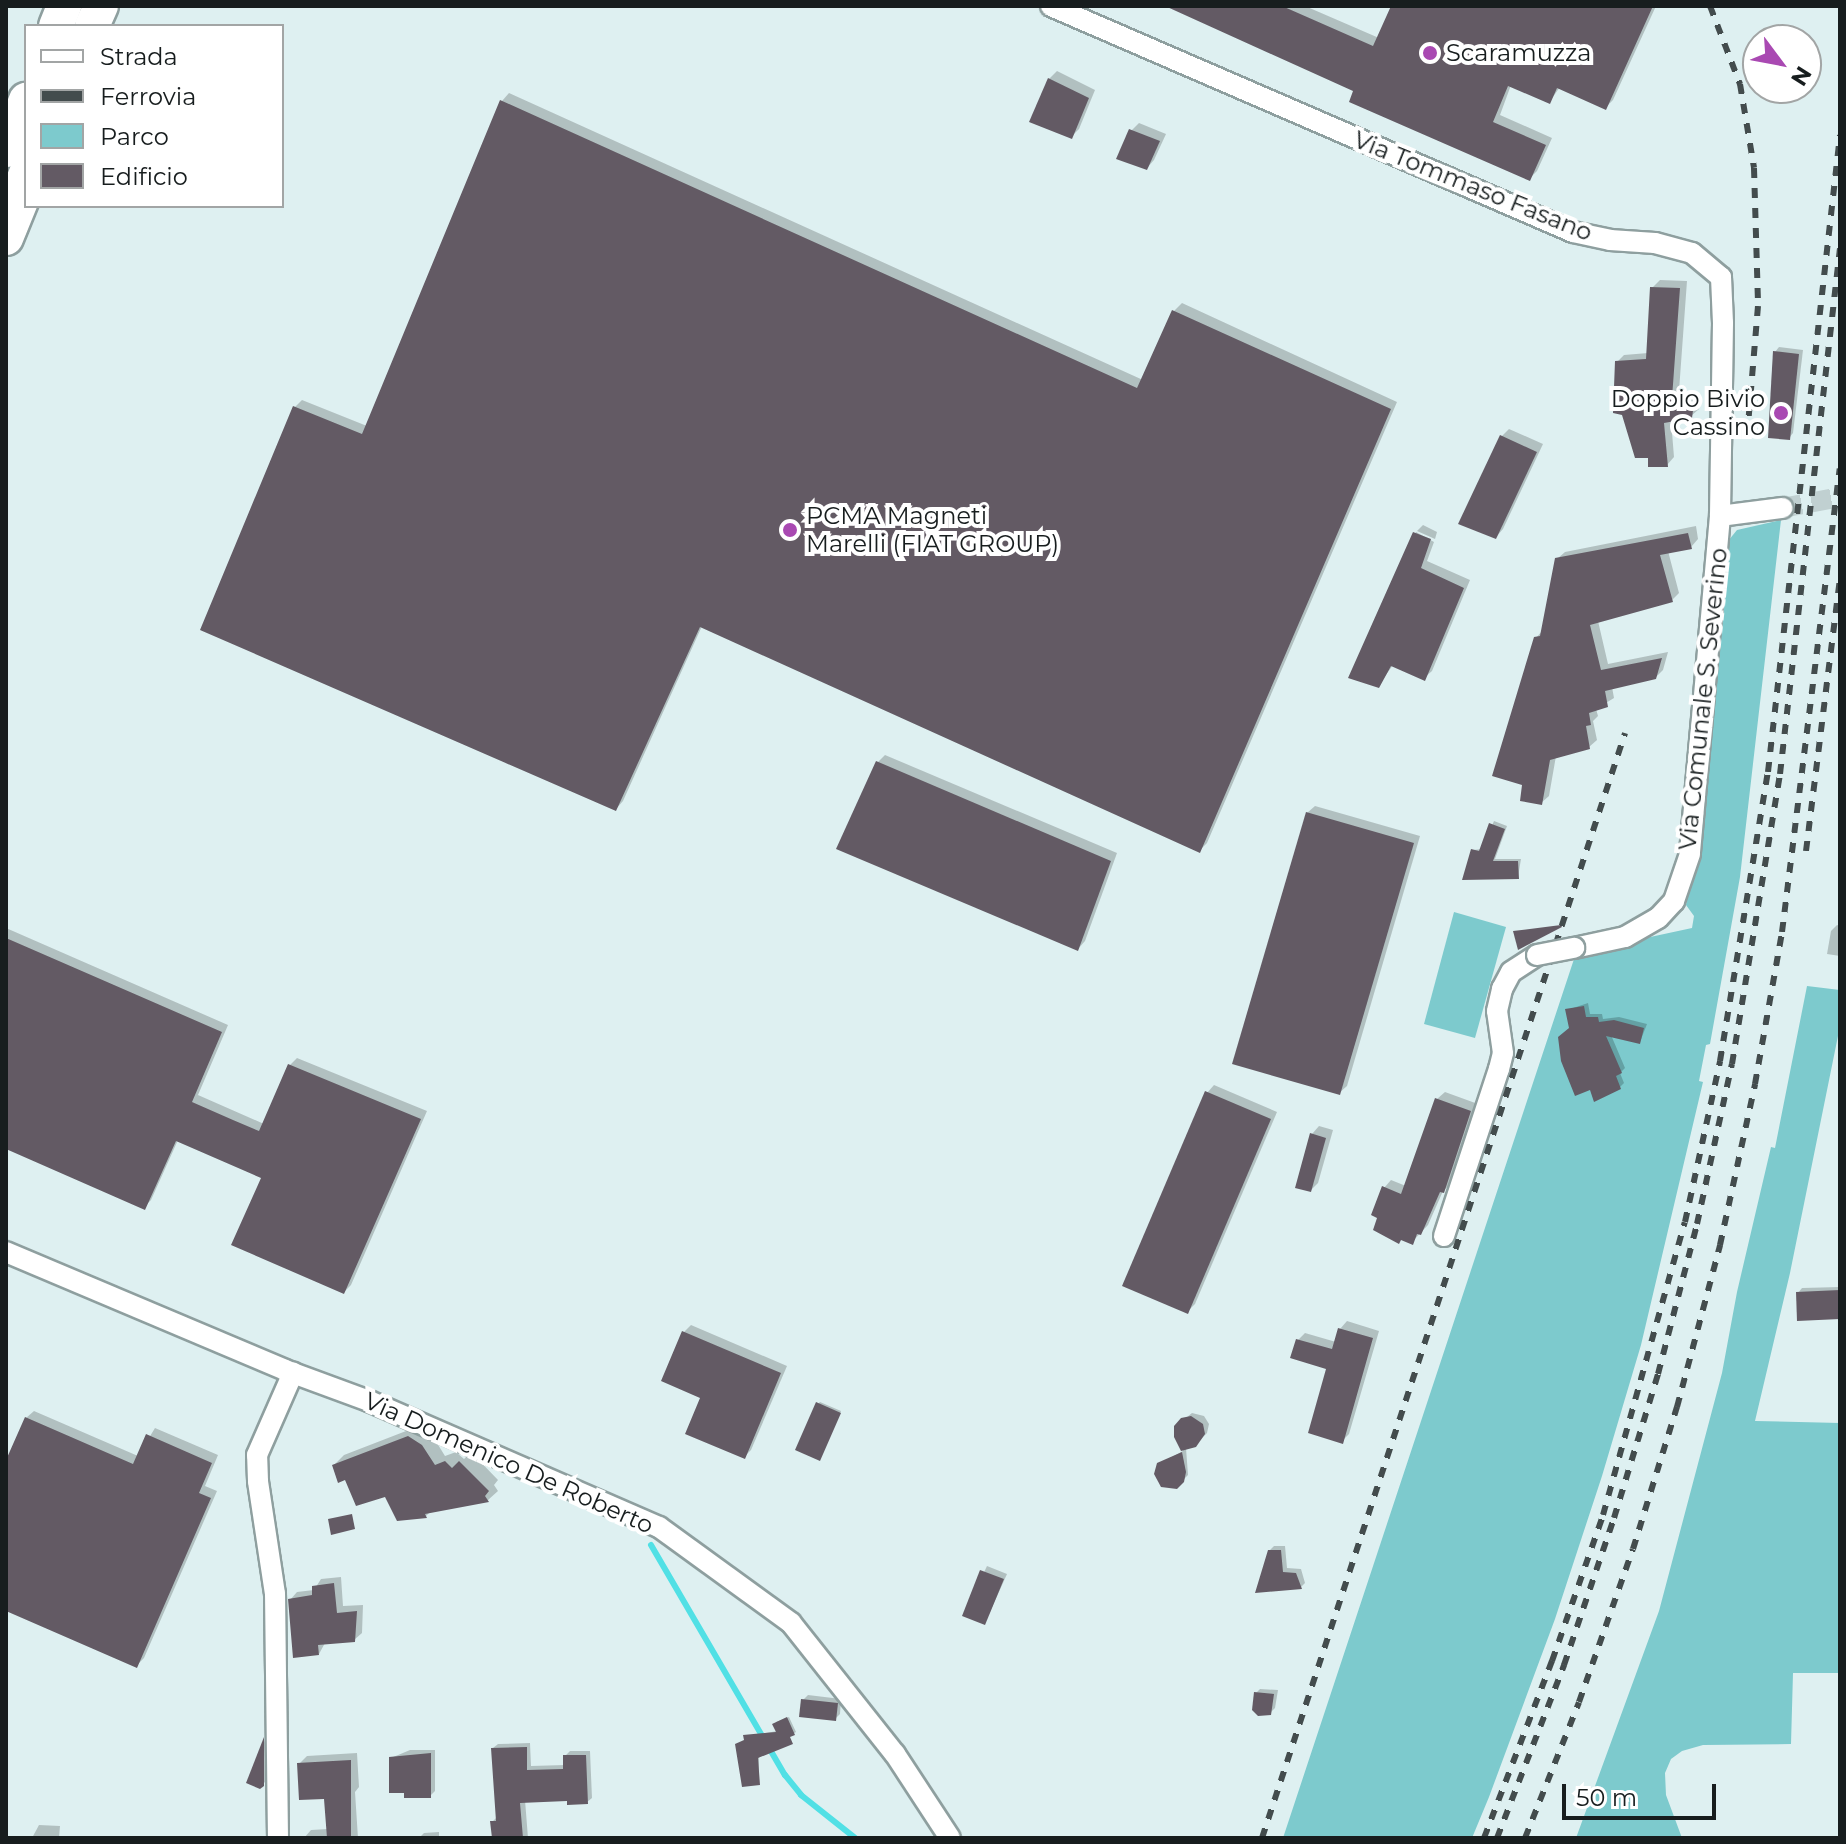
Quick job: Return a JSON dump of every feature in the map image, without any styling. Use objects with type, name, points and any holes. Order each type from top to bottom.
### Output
[{"type":"highway","points":[[6,150],[24,105]]},
{"type":"highway","points":[[6,238],[24,194]]},
{"type":"street","name":"Via Tommaso Fasano","points":[[1051,6],[1573,232],[1610,240],[1655,243],[1692,253],[1721,277],[1720,516]]},
{"type":"street","points":[[6,204],[24,160]]},
{"type":"street","points":[[1720,516],[1782,508]]},
{"type":"street","name":"Via Comunale S. Severino","points":[[1444,1236],[1499,1069],[1503,1053],[1497,1011],[1502,989],[1511,972],[1537,955],[1625,937],[1658,918],[1674,901],[1690,854],[1720,516]]},
{"type":"street","name":"Via Domenico De Roberto","points":[[6,1252],[293,1373],[369,1401],[659,1527],[791,1623],[895,1754],[950,1838]]},
{"type":"street","points":[[278,1838],[275,1594],[257,1455],[293,1373]]},
{"type":"green space","points":[[1781,520],[1740,877],[1710,1044],[1706,1045],[1699,1081],[1703,1082],[1641,1345],[1602,1476],[1555,1619],[1489,1797],[1472,1838],[1283,1838],[1576,953],[1692,928],[1694,916],[1686,905],[1724,546],[1737,530]]},
{"type":"green space","points":[[1454,912],[1506,927],[1475,1038],[1424,1024]]},
{"type":"green space","points":[[1807,986],[1840,990],[1840,1026],[1790,1273],[1755,1421],[1840,1423],[1840,1673],[1793,1673],[1791,1744],[1703,1745],[1682,1751],[1671,1759],[1665,1773],[1666,1795],[1682,1838],[1576,1838],[1659,1611],[1722,1373],[1737,1292],[1771,1147],[1775,1148]]},
{"type":"building","points":[[1165,6],[1282,6],[1373,46],[1391,6],[1653,6],[1606,110],[1557,88],[1550,104],[1508,86],[1493,122],[1546,145],[1530,181],[1349,102],[1353,91]]},
{"type":"building","points":[[1048,78],[1089,98],[1072,139],[1029,122]]},
{"type":"building","name":"PCMA Magneti Marelli (FIAT GROUP)","points":[[500,100],[1137,388],[1172,310],[1391,409],[1200,853],[700,627],[616,811],[200,630],[293,406],[362,434]]},
{"type":"building","points":[[1129,129],[1160,141],[1147,170],[1116,159]]},
{"type":"building","points":[[1650,287],[1680,288],[1672,398],[1694,403],[1692,418],[1664,423],[1668,467],[1648,467],[1648,458],[1635,458],[1622,415],[1613,413],[1615,361],[1646,359]]},
{"type":"building","points":[[1773,351],[1799,354],[1790,440],[1768,438]]},
{"type":"building","points":[[1500,435],[1537,452],[1496,539],[1458,524]]},
{"type":"building","points":[[1413,532],[1431,539],[1421,568],[1464,588],[1425,681],[1391,666],[1379,688],[1348,678]]},
{"type":"building","points":[[1688,533],[1692,549],[1660,555],[1673,602],[1590,625],[1601,670],[1662,658],[1656,679],[1605,691],[1608,707],[1589,713],[1591,725],[1586,726],[1590,749],[1550,760],[1542,805],[1520,801],[1522,785],[1492,776],[1534,637],[1540,636],[1555,558]]},
{"type":"building","points":[[876,761],[1111,861],[1078,951],[836,849]]},
{"type":"building","points":[[1306,812],[1414,843],[1340,1095],[1232,1064]]},
{"type":"building","points":[[1489,823],[1505,829],[1493,861],[1518,861],[1519,879],[1462,880],[1471,849],[1479,851]]},
{"type":"building","points":[[1562,927],[1518,950],[1513,931]]},
{"type":"building","points":[[6,938],[222,1032],[192,1102],[233,1120],[259,1131],[288,1064],[421,1119],[344,1294],[231,1245],[261,1178],[176,1141],[145,1210],[6,1149]]},
{"type":"building","points":[[1584,1006],[1586,1017],[1598,1017],[1599,1022],[1614,1020],[1644,1028],[1640,1044],[1606,1036],[1622,1073],[1616,1076],[1621,1089],[1594,1102],[1590,1090],[1575,1096],[1561,1061],[1558,1037],[1569,1028],[1565,1009]]},
{"type":"building","points":[[1205,1091],[1271,1119],[1188,1314],[1122,1286]]},
{"type":"building","points":[[1435,1098],[1471,1111],[1444,1193],[1440,1192],[1421,1235],[1417,1234],[1413,1245],[1401,1240],[1399,1244],[1373,1230],[1377,1218],[1371,1215],[1382,1186],[1401,1194]]},
{"type":"building","points":[[1310,1133],[1326,1138],[1311,1192],[1295,1188]]},
{"type":"building","points":[[1840,1290],[1840,1319],[1797,1321],[1796,1292]]},
{"type":"building","points":[[1338,1328],[1373,1338],[1343,1444],[1308,1433],[1326,1369],[1290,1358],[1296,1339],[1332,1349]]},
{"type":"building","points":[[682,1331],[781,1373],[745,1459],[685,1434],[700,1398],[661,1381]]},
{"type":"building","points":[[816,1402],[841,1413],[820,1461],[795,1450]]},
{"type":"building","points":[[1191,1416],[1203,1424],[1205,1434],[1196,1447],[1181,1451],[1174,1437],[1174,1426],[1181,1418]]},
{"type":"building","points":[[25,1417],[133,1464],[146,1434],[212,1463],[199,1493],[211,1498],[137,1668],[6,1611],[6,1460]]},
{"type":"building","points":[[408,1436],[422,1445],[435,1465],[445,1461],[452,1468],[459,1461],[489,1491],[485,1496],[489,1502],[425,1514],[427,1518],[397,1521],[385,1497],[356,1506],[345,1480],[338,1483],[332,1465]]},
{"type":"building","points":[[1182,1452],[1186,1472],[1184,1482],[1177,1489],[1161,1487],[1154,1474],[1157,1463]]},
{"type":"building","points":[[352,1514],[355,1529],[331,1535],[328,1519]]},
{"type":"building","points":[[1268,1550],[1281,1550],[1283,1572],[1296,1573],[1302,1589],[1255,1593]]},
{"type":"building","points":[[980,1570],[1004,1579],[985,1625],[962,1616]]},
{"type":"building","points":[[334,1583],[337,1613],[357,1611],[355,1642],[318,1645],[319,1655],[293,1658],[288,1599],[312,1595],[312,1586]]},
{"type":"building","points":[[1254,1692],[1274,1694],[1271,1715],[1258,1716],[1252,1710]]},
{"type":"building","points":[[801,1699],[838,1703],[836,1721],[799,1717]]},
{"type":"building","points":[[787,1717],[795,1735],[790,1737],[793,1744],[758,1758],[760,1785],[742,1787],[735,1744],[744,1740],[743,1735],[776,1732],[772,1724]]},
{"type":"building","points":[[264,1737],[264,1786],[260,1789],[246,1783]]},
{"type":"building","points":[[527,1747],[527,1770],[563,1769],[563,1755],[586,1755],[588,1804],[567,1805],[567,1801],[520,1803],[523,1838],[492,1838],[490,1821],[496,1821],[491,1748]]},
{"type":"building","points":[[431,1753],[431,1798],[404,1798],[404,1793],[389,1793],[389,1757]]},
{"type":"building","points":[[351,1760],[351,1838],[327,1838],[324,1799],[299,1800],[297,1763]]},
{"type":"waterway","points":[[651,1545],[785,1775],[801,1795],[855,1838]]},
{"type":"tunnel","points":[[1782,508],[1840,497]]},
{"type":"railway","points":[[1710,6],[1740,84],[1754,168],[1758,306],[1747,438]]},
{"type":"railway","points":[[1484,1838],[1552,1661],[1603,1515],[1685,1222],[1720,1061],[1768,772],[1840,135]]},
{"type":"railway","points":[[1497,1838],[1564,1665],[1658,1374],[1697,1224],[1732,1064],[1780,774],[1840,248]]},
{"type":"railway","points":[[1525,1838],[1579,1702],[1633,1549],[1677,1407],[1720,1245],[1755,1084],[1782,932],[1840,469]]},
{"type":"railway","points":[[1806,851],[1840,578]]},
{"type":"railway","points":[[1262,1838],[1625,733]]},
{"type":"place","name":"Scaramuzza","points":[[1430,53]]},
{"type":"place","name":"Doppio Bivio Cassino","points":[[1781,413]]},
{"type":"place","name":"PCMA Magneti Marelli (FIAT GROUP)","points":[[790,530]]}]
